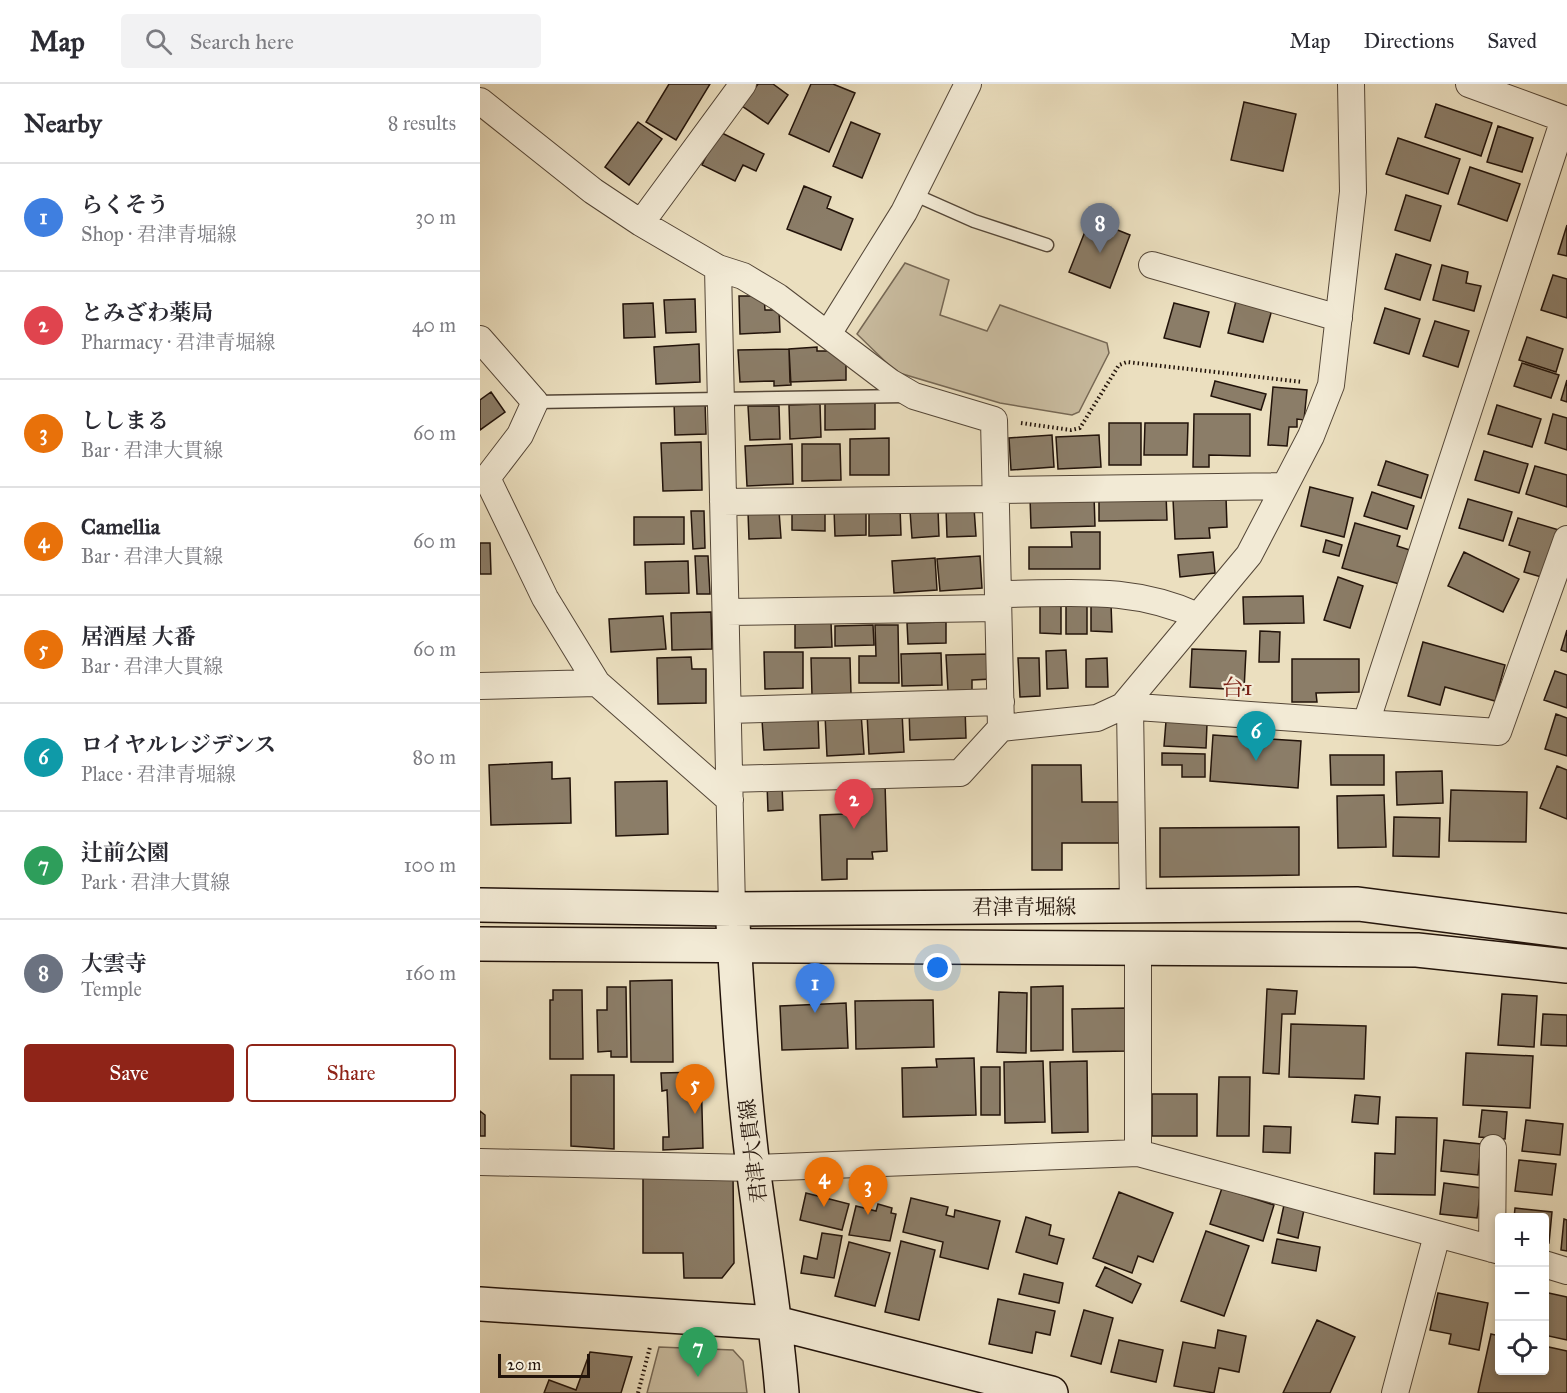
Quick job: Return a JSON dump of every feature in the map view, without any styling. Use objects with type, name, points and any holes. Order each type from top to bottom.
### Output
[{"type":"main road","name":"君津青堀線","points":[[480,905],[732,909],[1358,904],[1567,931]]},
{"type":"main road","name":"君津大貫線","points":[[732,909],[742,1060],[753,1168],[776,1323],[782,1393]]},
{"type":"main road","name":"君津青堀線","points":[[480,944],[1417,950],[1567,966]]},
{"type":"main road","points":[[480,1305],[776,1323],[1051,1393]]},
{"type":"street","points":[[641,223],[743,84]]},
{"type":"street","points":[[828,334],[913,194],[968,84]]},
{"type":"street","points":[[1133,906],[1127,706],[1250,555],[1311,436],[1331,385],[1353,192],[1351,84]]},
{"type":"street","points":[[1366,723],[1566,119],[1469,84]]},
{"type":"street","points":[[480,101],[593,191],[641,223],[718,268],[743,276],[828,334],[890,382],[915,396],[994,420],[1001,728]]},
{"type":"street","points":[[1152,265],[1340,318]]},
{"type":"street","points":[[718,268],[732,909]]},
{"type":"street","points":[[480,339],[535,402],[520,435],[483,478],[545,598],[597,683],[730,790],[960,773],[1001,728],[1097,718],[1127,706],[1498,732],[1567,539]]},
{"type":"street","points":[[723,502],[1285,486]]},
{"type":"street","points":[[726,612],[998,601],[1124,593],[1168,603],[1198,616]]},
{"type":"street","points":[[480,686],[597,683]]},
{"type":"street","points":[[728,710],[1001,702]]},
{"type":"street","points":[[1138,948],[1138,1153]]},
{"type":"street","points":[[1493,1148],[1495,1216]]},
{"type":"street","points":[[480,1162],[753,1168],[1138,1153],[1495,1250]]},
{"type":"street","points":[[1395,1393],[1437,1235]]},
{"type":"street","points":[[1549,1265],[1567,1271]]},
{"type":"lane","points":[[913,194],[974,221],[1047,245]]},
{"type":"lane","points":[[535,402],[721,397],[915,396]]},
{"type":"path","points":[[994,420],[1071,430],[1080,428],[1119,366],[1127,362],[1331,385]]},
{"type":"path","points":[[638,1393],[653,1336]]},
{"type":"shaded area","points":[[905,263],[949,280],[940,315],[987,331],[1000,305],[1107,343],[1109,353],[1079,412],[1072,415],[1000,403],[896,372],[857,334]]},
{"type":"shaded area","points":[[659,1347],[733,1350],[743,1361],[747,1393],[647,1393]]},
{"type":"building","points":[[669,84],[710,84],[676,140],[646,122]]},
{"type":"building","points":[[758,84],[773,84],[788,95],[768,124],[742,106]]},
{"type":"building","points":[[811,84],[833,84],[855,93],[829,152],[789,134]]},
{"type":"building","points":[[1244,102],[1296,114],[1283,171],[1231,160]]},
{"type":"building","points":[[1436,104],[1492,123],[1481,156],[1425,137]]},
{"type":"building","points":[[638,122],[662,139],[629,185],[605,167]]},
{"type":"building","points":[[851,122],[880,134],[862,178],[833,166]]},
{"type":"building","points":[[1498,126],[1533,138],[1522,172],[1487,162]]},
{"type":"building","points":[[718,131],[764,154],[756,171],[743,165],[735,181],[702,165]]},
{"type":"building","points":[[1398,138],[1460,159],[1448,194],[1386,174]]},
{"type":"building","points":[[1470,167],[1520,184],[1507,221],[1458,204]]},
{"type":"building","points":[[804,186],[831,197],[827,208],[853,219],[841,250],[787,229]]},
{"type":"building","points":[[1406,195],[1441,206],[1430,241],[1395,230]]},
{"type":"building","points":[[1090,219],[1130,235],[1110,288],[1069,272]]},
{"type":"building","points":[[1567,225],[1567,256],[1558,254]]},
{"type":"building","points":[[1396,254],[1431,265],[1420,300],[1385,289]]},
{"type":"building","points":[[1442,265],[1468,272],[1466,283],[1481,286],[1474,311],[1433,300]]},
{"type":"building","points":[[1553,275],[1567,279],[1567,318],[1541,310]]},
{"type":"building","points":[[739,296],[764,296],[765,310],[779,310],[780,332],[740,334]]},
{"type":"building","points":[[1237,297],[1273,306],[1263,342],[1228,333]]},
{"type":"building","points":[[695,299],[696,332],[666,333],[664,300]]},
{"type":"building","points":[[653,303],[655,337],[624,338],[623,304]]},
{"type":"building","points":[[1174,303],[1209,312],[1200,347],[1164,338]]},
{"type":"building","points":[[1385,308],[1420,319],[1409,354],[1374,343]]},
{"type":"building","points":[[1435,321],[1469,331],[1458,367],[1423,356]]},
{"type":"building","points":[[1527,337],[1563,349],[1556,372],[1519,360]]},
{"type":"building","points":[[699,344],[700,382],[656,384],[654,347]]},
{"type":"building","points":[[817,347],[817,351],[836,351],[846,362],[846,380],[790,382],[789,349]]},
{"type":"building","points":[[789,349],[791,385],[774,386],[774,381],[740,382],[738,350]]},
{"type":"building","points":[[1522,363],[1559,375],[1551,398],[1514,386]]},
{"type":"building","points":[[1567,380],[1567,402],[1561,400]]},
{"type":"building","points":[[1215,381],[1266,394],[1261,410],[1211,396]]},
{"type":"building","points":[[1273,387],[1307,390],[1304,420],[1297,419],[1297,427],[1289,427],[1287,446],[1268,445]]},
{"type":"building","points":[[491,392],[505,412],[480,430],[480,400]]},
{"type":"building","points":[[705,400],[706,434],[675,435],[674,401]]},
{"type":"building","points":[[875,401],[875,429],[825,430],[825,402]]},
{"type":"building","points":[[820,404],[821,437],[790,439],[789,405]]},
{"type":"building","points":[[1497,405],[1541,419],[1532,447],[1488,434]]},
{"type":"building","points":[[748,406],[779,406],[780,439],[750,440]]},
{"type":"building","points":[[1194,414],[1250,414],[1250,456],[1209,455],[1209,467],[1193,467]]},
{"type":"building","points":[[1553,414],[1567,418],[1567,450],[1545,443]]},
{"type":"building","points":[[1109,423],[1141,423],[1141,465],[1109,465]]},
{"type":"building","points":[[1145,423],[1188,423],[1187,455],[1144,455]]},
{"type":"building","points":[[1052,435],[1054,467],[1011,470],[1009,438]]},
{"type":"building","points":[[1099,435],[1101,467],[1058,469],[1056,437]]},
{"type":"building","points":[[889,438],[889,475],[850,475],[850,439]]},
{"type":"building","points":[[701,442],[702,490],[663,491],[661,443]]},
{"type":"building","points":[[792,444],[793,484],[747,486],[745,446]]},
{"type":"building","points":[[802,444],[840,444],[841,480],[802,481]]},
{"type":"building","points":[[1484,451],[1528,464],[1519,493],[1475,480]]},
{"type":"building","points":[[1386,461],[1428,475],[1421,498],[1378,485]]},
{"type":"building","points":[[1535,466],[1567,475],[1567,507],[1526,494]]},
{"type":"building","points":[[1310,487],[1353,498],[1344,537],[1301,526]]},
{"type":"building","points":[[1372,492],[1414,506],[1407,529],[1364,516]]},
{"type":"building","points":[[1166,494],[1167,520],[1099,521],[1099,496]]},
{"type":"building","points":[[1094,495],[1095,526],[1031,528],[1030,497]]},
{"type":"building","points":[[1226,497],[1227,527],[1209,528],[1210,538],[1175,539],[1173,499]]},
{"type":"building","points":[[1468,499],[1512,512],[1503,541],[1459,528]]},
{"type":"building","points":[[792,506],[825,507],[825,531],[792,530]]},
{"type":"building","points":[[900,507],[901,535],[869,536],[869,509]]},
{"type":"building","points":[[866,508],[866,535],[835,536],[834,509]]},
{"type":"building","points":[[974,508],[976,536],[947,537],[946,509]]},
{"type":"building","points":[[938,509],[939,536],[912,538],[910,511]]},
{"type":"building","points":[[691,511],[704,511],[705,548],[693,549]]},
{"type":"building","points":[[779,511],[781,538],[749,539],[748,512]]},
{"type":"building","points":[[634,517],[684,517],[684,544],[634,545]]},
{"type":"building","points":[[1518,518],[1559,530],[1545,578],[1524,572],[1530,552],[1509,545]]},
{"type":"building","points":[[1355,523],[1400,536],[1397,546],[1413,551],[1403,585],[1342,568]]},
{"type":"building","points":[[1071,532],[1100,532],[1100,569],[1029,569],[1029,547],[1072,547]]},
{"type":"building","points":[[1326,540],[1342,545],[1339,556],[1323,552]]},
{"type":"building","points":[[480,543],[490,543],[491,574],[480,574]]},
{"type":"building","points":[[1213,552],[1215,573],[1180,577],[1178,555]]},
{"type":"building","points":[[1464,552],[1519,579],[1503,612],[1448,586]]},
{"type":"building","points":[[695,556],[708,556],[710,594],[697,594]]},
{"type":"building","points":[[980,556],[982,588],[940,591],[937,559]]},
{"type":"building","points":[[935,558],[937,590],[894,593],[892,561]]},
{"type":"building","points":[[688,561],[689,593],[646,594],[645,562]]},
{"type":"building","points":[[1338,577],[1363,586],[1350,628],[1324,620]]},
{"type":"building","points":[[1303,596],[1304,623],[1244,624],[1243,597]]},
{"type":"building","points":[[1091,603],[1111,603],[1112,632],[1091,631]]},
{"type":"building","points":[[1040,605],[1061,605],[1061,634],[1040,633]]},
{"type":"building","points":[[1066,605],[1087,606],[1087,634],[1066,634]]},
{"type":"building","points":[[711,612],[712,649],[672,650],[671,613]]},
{"type":"building","points":[[663,616],[666,649],[611,652],[609,619]]},
{"type":"building","points":[[831,622],[832,647],[795,648],[795,623]]},
{"type":"building","points":[[946,622],[946,643],[908,644],[907,623]]},
{"type":"building","points":[[873,625],[874,645],[835,646],[835,626]]},
{"type":"building","points":[[875,625],[898,625],[899,683],[859,683],[859,656],[876,656]]},
{"type":"building","points":[[1567,630],[1567,652],[1561,650]]},
{"type":"building","points":[[1260,631],[1280,632],[1279,662],[1259,662]]},
{"type":"building","points":[[1423,642],[1505,665],[1495,701],[1445,687],[1440,705],[1408,696]]},
{"type":"building","points":[[1192,649],[1246,651],[1244,690],[1190,687]]},
{"type":"building","points":[[1066,650],[1068,688],[1047,689],[1046,651]]},
{"type":"building","points":[[764,652],[803,652],[803,688],[765,689]]},
{"type":"building","points":[[941,653],[942,685],[902,686],[901,654]]},
{"type":"building","points":[[991,654],[992,679],[972,680],[972,690],[948,691],[946,655]]},
{"type":"building","points":[[691,657],[692,669],[706,669],[706,703],[658,704],[657,658]]},
{"type":"building","points":[[811,658],[850,658],[851,694],[812,695]]},
{"type":"building","points":[[1018,658],[1039,658],[1040,696],[1020,697]]},
{"type":"building","points":[[1107,658],[1108,687],[1086,687],[1086,659]]},
{"type":"building","points":[[1292,659],[1359,659],[1359,692],[1316,693],[1317,702],[1292,702]]},
{"type":"building","points":[[1555,671],[1567,675],[1567,708],[1544,700]]},
{"type":"building","points":[[965,707],[966,738],[910,740],[909,709]]},
{"type":"building","points":[[902,712],[904,752],[869,754],[867,713]]},
{"type":"building","points":[[861,713],[864,754],[827,756],[825,715]]},
{"type":"building","points":[[1556,714],[1567,718],[1567,756],[1545,749]]},
{"type":"building","points":[[818,717],[819,748],[764,750],[762,720]]},
{"type":"building","points":[[1166,721],[1207,724],[1206,748],[1164,746]]},
{"type":"building","points":[[1213,735],[1301,741],[1298,788],[1210,781]]},
{"type":"building","points":[[1162,753],[1205,754],[1205,777],[1182,777],[1182,765],[1162,765]]},
{"type":"building","points":[[1330,755],[1384,755],[1384,785],[1331,785]]},
{"type":"building","points":[[552,762],[552,779],[570,778],[571,823],[491,825],[489,765]]},
{"type":"building","points":[[1032,765],[1081,765],[1082,802],[1121,802],[1121,843],[1062,843],[1062,870],[1032,870]]},
{"type":"building","points":[[1557,766],[1567,770],[1567,819],[1540,808]]},
{"type":"building","points":[[1442,771],[1443,803],[1397,805],[1396,772]]},
{"type":"building","points":[[667,781],[668,834],[616,836],[615,782]]},
{"type":"building","points":[[885,783],[887,851],[872,852],[873,859],[847,859],[847,879],[822,880],[820,815],[845,814],[844,784]]},
{"type":"building","points":[[767,784],[782,784],[783,810],[768,811]]},
{"type":"building","points":[[1451,790],[1527,792],[1526,842],[1449,841]]},
{"type":"building","points":[[1384,795],[1386,847],[1338,848],[1337,796]]},
{"type":"building","points":[[1394,817],[1440,818],[1439,857],[1393,856]]},
{"type":"building","points":[[1299,827],[1299,875],[1160,877],[1160,828]]},
{"type":"building","points":[[672,980],[673,1062],[631,1062],[630,981]]},
{"type":"building","points":[[1063,986],[1063,1050],[1031,1051],[1031,987]]},
{"type":"building","points":[[607,987],[626,987],[627,1057],[611,1057],[611,1051],[598,1052],[597,1010],[607,1010]]},
{"type":"building","points":[[1267,989],[1297,991],[1295,1014],[1282,1014],[1279,1074],[1263,1073]]},
{"type":"building","points":[[553,990],[582,990],[583,1059],[550,1059],[550,1000],[553,1000]]},
{"type":"building","points":[[999,992],[1027,993],[1026,1053],[997,1052]]},
{"type":"building","points":[[1502,994],[1537,996],[1534,1047],[1498,1045]]},
{"type":"building","points":[[933,1000],[934,1047],[856,1049],[855,1001]]},
{"type":"building","points":[[846,1003],[848,1048],[782,1050],[780,1006]]},
{"type":"building","points":[[1126,1008],[1127,1051],[1073,1052],[1072,1009]]},
{"type":"building","points":[[1543,1014],[1567,1015],[1567,1046],[1541,1045]]},
{"type":"building","points":[[1291,1024],[1366,1026],[1364,1079],[1289,1077]]},
{"type":"building","points":[[1466,1053],[1533,1056],[1530,1108],[1463,1105]]},
{"type":"building","points":[[974,1058],[976,1115],[903,1117],[902,1068],[937,1067],[936,1059]]},
{"type":"building","points":[[1043,1061],[1045,1122],[1005,1123],[1004,1062]]},
{"type":"building","points":[[1087,1061],[1088,1132],[1052,1133],[1050,1062]]},
{"type":"building","points":[[981,1067],[1000,1067],[1000,1115],[981,1115]]},
{"type":"building","points":[[701,1072],[703,1148],[663,1150],[663,1137],[669,1137],[667,1090],[662,1091],[661,1073]]},
{"type":"building","points":[[571,1075],[614,1075],[614,1149],[571,1146]]},
{"type":"building","points":[[1219,1077],[1250,1077],[1249,1136],[1217,1136]]},
{"type":"building","points":[[1152,1094],[1197,1094],[1197,1136],[1152,1136]]},
{"type":"building","points":[[1355,1095],[1380,1097],[1378,1124],[1352,1122]]},
{"type":"building","points":[[1482,1110],[1507,1112],[1505,1139],[1479,1137]]},
{"type":"building","points":[[480,1111],[485,1115],[485,1136],[480,1136]]},
{"type":"building","points":[[1396,1117],[1437,1118],[1435,1195],[1374,1194],[1375,1153],[1395,1154]]},
{"type":"building","points":[[1526,1120],[1563,1124],[1560,1155],[1522,1151]]},
{"type":"building","points":[[1264,1126],[1291,1127],[1290,1153],[1263,1152]]},
{"type":"building","points":[[1444,1140],[1481,1144],[1478,1175],[1441,1171]]},
{"type":"building","points":[[1519,1160],[1556,1164],[1552,1195],[1515,1191]]},
{"type":"building","points":[[733,1174],[734,1263],[722,1278],[684,1278],[683,1253],[643,1253],[643,1175]]},
{"type":"building","points":[[1444,1183],[1481,1188],[1477,1218],[1440,1214]]},
{"type":"building","points":[[1222,1188],[1274,1205],[1263,1241],[1210,1224]]},
{"type":"building","points":[[1119,1192],[1173,1213],[1153,1262],[1138,1256],[1132,1273],[1093,1258]]},
{"type":"building","points":[[806,1193],[849,1204],[842,1230],[800,1220]]},
{"type":"building","points":[[911,1198],[948,1207],[946,1215],[954,1217],[955,1210],[1000,1221],[988,1269],[940,1257],[943,1242],[903,1232]]},
{"type":"building","points":[[878,1204],[892,1208],[891,1213],[896,1214],[890,1241],[849,1235],[856,1206],[876,1211]]},
{"type":"building","points":[[1284,1205],[1304,1210],[1298,1238],[1278,1233]]},
{"type":"building","points":[[1515,1208],[1552,1212],[1549,1243],[1549,1213],[1514,1213]]},
{"type":"building","points":[[1026,1217],[1051,1225],[1049,1235],[1064,1239],[1057,1264],[1016,1252]]},
{"type":"building","points":[[1564,1219],[1567,1220],[1567,1251],[1561,1250]]},
{"type":"building","points":[[1206,1231],[1249,1246],[1224,1316],[1181,1301]]},
{"type":"building","points":[[822,1233],[842,1236],[834,1278],[801,1273],[804,1256],[817,1259]]},
{"type":"building","points":[[1277,1239],[1320,1247],[1316,1271],[1272,1263]]},
{"type":"building","points":[[901,1241],[935,1250],[919,1320],[885,1312]]},
{"type":"building","points":[[849,1242],[890,1253],[875,1306],[835,1296]]},
{"type":"building","points":[[1105,1267],[1141,1284],[1132,1303],[1096,1286]]},
{"type":"building","points":[[1024,1274],[1063,1283],[1059,1303],[1019,1294]]},
{"type":"building","points":[[1438,1293],[1488,1303],[1479,1350],[1449,1344],[1451,1334],[1430,1330]]},
{"type":"building","points":[[1549,1293],[1567,1297],[1567,1340],[1549,1336]]},
{"type":"building","points":[[998,1299],[1055,1311],[1050,1335],[1036,1332],[1032,1353],[989,1344]]},
{"type":"building","points":[[1084,1310],[1113,1318],[1101,1364],[1071,1356]]},
{"type":"building","points":[[1317,1320],[1355,1337],[1330,1393],[1283,1393]]},
{"type":"building","points":[[1218,1330],[1246,1336],[1239,1372],[1219,1368],[1214,1393],[1174,1386],[1183,1342],[1215,1348]]},
{"type":"building","points":[[1491,1334],[1495,1335],[1495,1375],[1549,1375],[1549,1347],[1567,1351],[1567,1393],[1478,1393]]},
{"type":"building","points":[[1119,1340],[1163,1350],[1156,1382],[1111,1372]]},
{"type":"building","points":[[590,1352],[632,1357],[621,1393],[544,1393],[549,1380],[576,1390]]},
{"type":"place","name":"大雲寺","points":[[1100,253]]},
{"type":"place","name":"ロイヤルレジデンス","points":[[1256,761]]},
{"type":"place","name":"とみざわ薬局","points":[[854,829]]},
{"type":"place","name":"らくそう","points":[[815,1013]]},
{"type":"place","name":"居酒屋 大番","points":[[695,1114]]},
{"type":"place","name":"Camellia","points":[[824,1207]]},
{"type":"place","name":"ししまる","points":[[868,1215]]},
{"type":"place","name":"辻前公園","points":[[698,1377]]},
{"type":"district","name":"台1","points":[[1237,687]]}]
